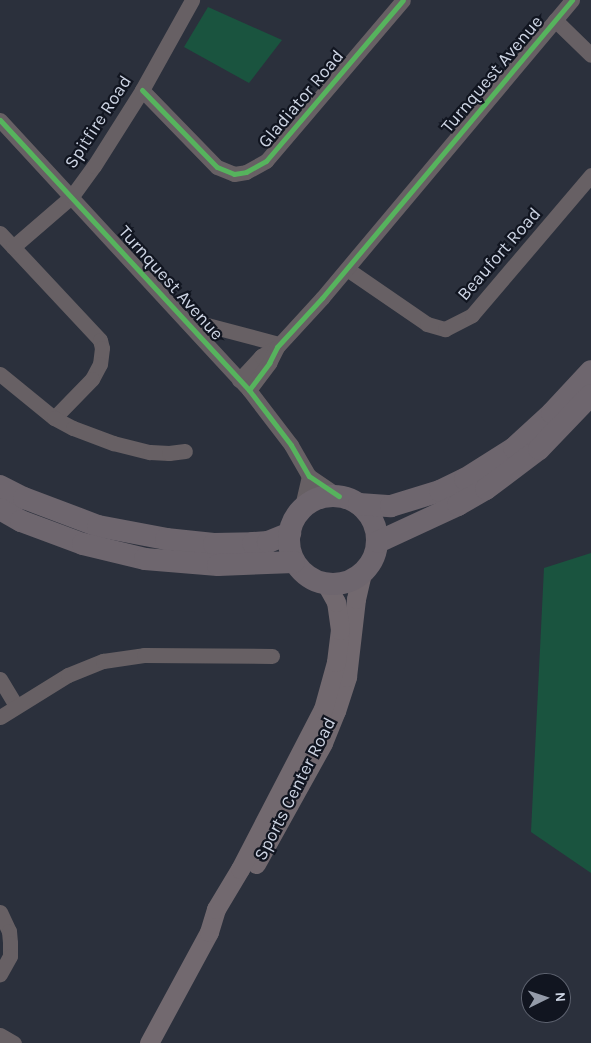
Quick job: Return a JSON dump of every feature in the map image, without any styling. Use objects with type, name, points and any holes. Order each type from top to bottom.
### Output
[{"type":"highway","points":[[0,486],[24,498],[98,526],[166,539],[214,544],[268,542],[294,524],[316,499],[349,500],[391,506],[440,491],[465,479],[514,448],[552,413],[591,371]]},
{"type":"highway","points":[[378,542],[458,505],[486,489],[540,449],[591,395]]},
{"type":"highway","points":[[294,524],[290,547],[294,562],[309,577],[326,584],[345,583],[362,574],[372,561],[378,542],[374,522],[349,500]]},
{"type":"highway","points":[[0,510],[21,521],[83,544],[145,560],[218,565],[294,562]]},
{"type":"main road","name":"Sports Center Road","points":[[209,932],[225,916],[248,878],[322,742],[347,677],[356,599],[362,574]]},
{"type":"main road","name":"Sports Center Road","points":[[149,1043],[209,932],[216,909],[240,869],[323,709],[336,662],[340,630],[336,602],[326,584]]},
{"type":"street","name":"Spitfire Road","points":[[13,247],[72,196],[94,166],[142,90],[192,0]]},
{"type":"street","name":"Gladiator Road","points":[[142,90],[217,168],[234,174],[246,172],[266,161],[403,0]]},
{"type":"street","name":"Turnquest Avenue","points":[[244,385],[261,356],[278,346],[347,268],[572,0]]},
{"type":"street","points":[[555,20],[591,55]]},
{"type":"street","name":"Turnquest Avenue","points":[[0,120],[244,385],[290,445],[309,476]]},
{"type":"street","name":"Beaufort Road","points":[[347,268],[427,324],[445,329],[472,314],[591,175]]},
{"type":"street","points":[[0,233],[100,340],[102,348],[100,364],[92,379],[54,418]]},
{"type":"street","points":[[207,324],[278,346]]},
{"type":"street","points":[[0,374],[54,418],[73,428],[122,446],[159,453],[185,451]]},
{"type":"street","points":[[294,524],[303,502],[309,476],[349,500]]},
{"type":"street","points":[[0,717],[84,666],[123,657],[272,656]]},
{"type":"street","points":[[0,679],[16,706]]},
{"type":"street","points":[[0,912],[8,931],[10,956],[0,974]]},
{"type":"street","points":[[0,1035],[14,1043]]},
{"type":"green space","points":[[208,7],[282,40],[249,83],[184,47]]},
{"type":"green space","points":[[591,553],[591,873],[531,832],[544,568]]},
{"type":"cycle path","points":[[142,90],[217,167],[234,174],[246,172],[266,161],[403,0]]},
{"type":"cycle path","points":[[249,390],[269,363],[277,347],[322,298],[572,0]]},
{"type":"cycle path","points":[[0,120],[249,390],[291,445],[309,476],[339,496]]}]
